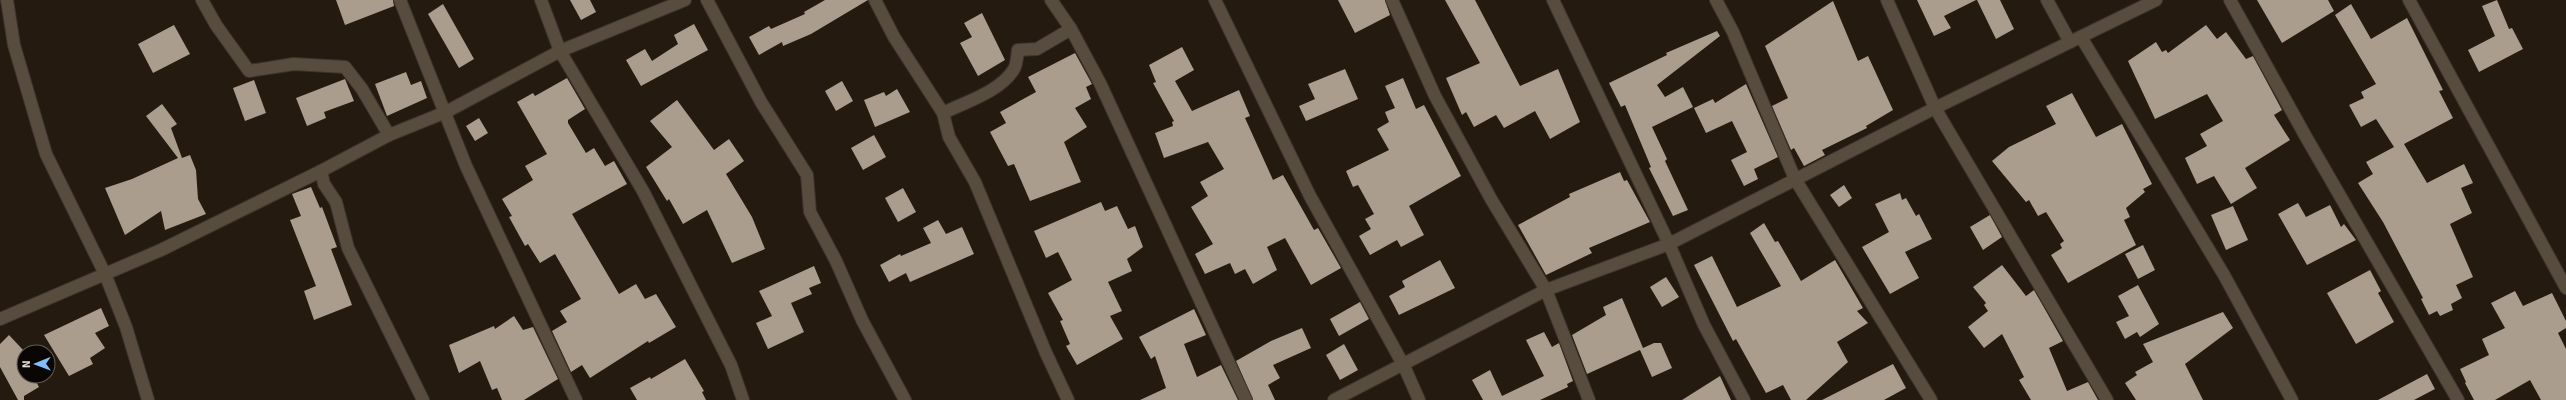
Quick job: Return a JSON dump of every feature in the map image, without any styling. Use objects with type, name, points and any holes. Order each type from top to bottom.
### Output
[{"type":"street","points":[[7,0],[14,45],[46,154],[104,274],[126,327],[148,400]]},
{"type":"street","points":[[202,0],[216,25],[249,71],[294,64],[345,67],[362,89],[390,135]]},
{"type":"street","points":[[400,0],[446,112],[466,166],[576,400]]},
{"type":"street","points":[[541,0],[560,51],[643,191],[731,365],[743,400]]},
{"type":"street","points":[[0,319],[161,250],[321,171],[390,135],[446,112],[560,51],[685,0]]},
{"type":"street","points":[[707,0],[761,102],[807,175],[810,212],[836,261],[862,320],[905,400]]},
{"type":"street","points":[[876,0],[894,38],[943,113],[949,137],[975,182],[1046,353],[1068,400]]},
{"type":"street","points":[[1050,0],[1071,29],[1100,83],[1246,400]]},
{"type":"street","points":[[1215,0],[1310,196],[1404,366],[1419,400]]},
{"type":"street","points":[[1392,0],[1435,96],[1491,199],[1546,290],[1589,400]]},
{"type":"street","points":[[1553,0],[1669,244],[1704,325],[1744,400]]},
{"type":"street","points":[[1716,0],[1733,32],[1795,179],[1931,400]]},
{"type":"street","points":[[1887,0],[1935,108],[2107,400]]},
{"type":"street","points":[[2048,0],[2070,42]]},
{"type":"street","points":[[1334,400],[1404,366],[1546,290],[1669,244],[1935,108],[2156,0]]},
{"type":"street","points":[[2230,0],[2310,144],[2458,400]]},
{"type":"street","points":[[2409,0],[2566,288]]},
{"type":"street","points":[[943,113],[985,92],[1005,79],[1015,68],[1018,50],[1037,49],[1071,29]]},
{"type":"street","points":[[2082,37],[2224,275],[2292,400]]},
{"type":"street","points":[[321,171],[324,184],[336,202],[348,248],[423,400]]},
{"type":"building","points":[[336,0],[393,0],[394,6],[345,25]]},
{"type":"building","points":[[570,0],[590,0],[596,12],[581,20]]},
{"type":"building","points":[[825,0],[868,0],[811,34],[783,46],[782,42],[759,55],[749,37],[769,26],[771,29],[805,14],[804,12]]},
{"type":"building","points":[[1338,0],[1385,0],[1390,15],[1355,33]]},
{"type":"building","points":[[1445,0],[1475,0],[1520,86],[1558,69],[1580,122],[1550,139],[1535,111],[1504,128],[1496,115],[1474,127],[1466,112],[1462,115],[1446,78],[1480,63]]},
{"type":"building","points":[[1917,0],[1976,0],[1944,16],[1951,28],[1934,36]]},
{"type":"building","points":[[1977,0],[2000,0],[2014,29],[1996,39]]},
{"type":"building","points":[[2257,0],[2328,0],[2334,11],[2282,43]]},
{"type":"building","points":[[2497,0],[2509,29],[2512,28],[2523,49],[2479,72],[2468,50],[2495,36],[2482,6]]},
{"type":"building","points":[[1833,1],[1858,61],[1868,56],[1893,110],[1866,126],[1867,128],[1822,150],[1825,155],[1804,166],[1794,148],[1791,150],[1772,106],[1788,98],[1765,46]]},
{"type":"building","points":[[443,4],[474,59],[459,68],[428,14]]},
{"type":"building","points":[[2351,4],[2371,39],[2407,18],[2443,90],[2439,91],[2453,118],[2404,144],[2427,183],[2464,164],[2473,183],[2461,188],[2472,213],[2450,224],[2473,277],[2456,285],[2462,298],[2451,304],[2453,310],[2440,316],[2437,311],[2429,315],[2421,299],[2423,298],[2383,222],[2358,183],[2373,174],[2366,162],[2394,147],[2376,119],[2361,127],[2349,105],[2364,98],[2361,92],[2376,84],[2335,15]]},
{"type":"building","points":[[982,13],[1005,60],[978,76],[960,43],[972,37],[964,23]]},
{"type":"building","points":[[694,24],[708,50],[641,86],[626,60],[645,49],[652,61],[678,44],[674,35]]},
{"type":"building","points":[[174,25],[190,54],[153,73],[138,44]]},
{"type":"building","points":[[2206,25],[2217,39],[2226,32],[2246,59],[2253,56],[2282,110],[2274,115],[2290,140],[2245,168],[2257,188],[2231,204],[2214,176],[2197,184],[2185,158],[2207,146],[2200,134],[2223,121],[2207,94],[2155,119],[2128,61],[2156,42],[2162,52],[2166,50],[2168,53]]},
{"type":"building","points":[[1717,31],[1720,36],[1657,85],[1665,97],[1683,87],[1693,107],[1652,127],[1667,159],[1665,161],[1688,210],[1673,216],[1649,168],[1651,167],[1625,105],[1621,107],[1609,83],[1667,55],[1666,53]]},
{"type":"building","points":[[1182,47],[1194,70],[1175,81],[1192,111],[1239,90],[1250,116],[1245,118],[1273,180],[1283,175],[1314,230],[1318,228],[1341,268],[1311,285],[1285,238],[1267,247],[1277,270],[1253,284],[1245,269],[1235,274],[1230,263],[1205,274],[1195,254],[1213,244],[1191,207],[1208,196],[1200,182],[1224,169],[1208,142],[1164,158],[1155,133],[1173,126],[1172,122],[1174,121],[1153,83],[1156,82],[1149,65]]},
{"type":"building","points":[[1075,53],[1092,84],[1086,87],[1091,99],[1075,108],[1087,127],[1064,142],[1081,182],[1030,201],[1014,164],[1008,166],[990,132],[1006,123],[1000,112],[1036,92],[1028,77]]},
{"type":"building","points":[[1345,69],[1358,99],[1306,121],[1299,106],[1315,99],[1308,84]]},
{"type":"building","points":[[406,72],[411,85],[421,81],[427,98],[387,116],[375,84]]},
{"type":"building","points":[[567,78],[585,109],[568,120],[568,123],[586,153],[594,148],[605,166],[614,161],[627,184],[572,214],[619,294],[636,284],[645,299],[656,294],[676,327],[649,343],[648,341],[590,378],[582,365],[571,372],[552,331],[567,322],[560,311],[581,299],[555,254],[540,263],[528,244],[525,246],[509,217],[512,216],[502,199],[533,180],[525,166],[547,154],[517,102],[533,93],[535,96]]},
{"type":"building","points":[[1403,78],[1416,109],[1424,105],[1461,176],[1409,206],[1424,235],[1401,247],[1397,240],[1370,255],[1359,236],[1371,229],[1365,219],[1374,214],[1358,185],[1353,187],[1346,171],[1389,150],[1377,129],[1389,122],[1385,112],[1395,108],[1385,86]]},
{"type":"building","points":[[345,79],[354,101],[324,112],[326,118],[307,126],[296,98]]},
{"type":"building","points":[[254,80],[266,113],[245,121],[233,88]]},
{"type":"building","points":[[842,81],[853,101],[836,111],[825,91]]},
{"type":"building","points":[[1746,84],[1778,157],[1754,169],[1758,179],[1744,186],[1731,160],[1747,152],[1732,121],[1706,133],[1694,108],[1713,99],[1715,103]]},
{"type":"building","points":[[897,89],[910,112],[875,127],[864,100],[884,92],[886,96]]},
{"type":"building","points":[[2072,93],[2096,137],[2122,124],[2152,184],[2143,189],[2145,192],[2126,208],[2130,217],[2124,220],[2136,245],[2068,283],[2051,255],[2062,248],[2060,244],[2064,241],[2046,212],[2038,216],[2029,200],[2026,202],[1992,161],[2009,147],[2056,124],[2046,106]]},
{"type":"building","points":[[677,100],[714,150],[729,139],[744,161],[726,174],[752,217],[765,249],[732,263],[707,210],[683,224],[669,199],[667,201],[646,167],[672,147],[650,121]]},
{"type":"building","points":[[162,104],[177,124],[171,128],[182,158],[190,155],[196,170],[198,199],[206,214],[165,230],[161,211],[125,235],[105,188],[132,179],[178,158],[146,116]]},
{"type":"building","points":[[479,118],[488,133],[475,141],[466,126]]},
{"type":"building","points":[[874,135],[886,157],[863,170],[851,148]]},
{"type":"building","points":[[1620,172],[1624,181],[1627,180],[1650,222],[1589,248],[1592,253],[1546,275],[1518,225],[1570,197],[1569,194]]},
{"type":"building","points":[[1844,185],[1852,198],[1839,207],[1830,195]]},
{"type":"building","points":[[311,187],[320,208],[322,207],[337,247],[331,249],[352,305],[314,320],[304,291],[316,286],[290,220],[301,216],[292,194]]},
{"type":"building","points":[[903,188],[916,212],[898,222],[885,198]]},
{"type":"building","points":[[1900,193],[1902,200],[1906,198],[1916,216],[1919,214],[1932,239],[1905,252],[1919,278],[1890,294],[1862,247],[1889,232],[1875,204]]},
{"type":"building","points":[[1101,202],[1105,211],[1117,206],[1128,229],[1135,226],[1143,247],[1127,259],[1132,271],[1108,282],[1122,311],[1110,316],[1123,339],[1077,365],[1066,346],[1070,344],[1060,321],[1063,320],[1048,293],[1072,280],[1058,252],[1046,258],[1034,231]]},
{"type":"building","points":[[2298,203],[2306,217],[2330,205],[2341,227],[2344,224],[2356,240],[2307,265],[2278,214]]},
{"type":"building","points":[[2233,206],[2248,240],[2226,250],[2211,215]]},
{"type":"building","points":[[1990,215],[2002,237],[1983,250],[1970,227]]},
{"type":"building","points":[[938,220],[946,234],[962,227],[974,254],[910,282],[906,273],[889,282],[880,265],[900,254],[901,256],[931,243],[923,228]]},
{"type":"building","points":[[1764,223],[1775,242],[1778,241],[1801,281],[1835,260],[1863,308],[1857,311],[1868,323],[1837,342],[1848,362],[1806,400],[1791,400],[1783,385],[1766,393],[1736,339],[1733,341],[1694,265],[1712,256],[1737,307],[1781,286],[1750,233]]},
{"type":"building","points":[[2143,245],[2155,270],[2138,279],[2125,254]]},
{"type":"building","points":[[1440,260],[1455,288],[1399,315],[1389,296],[1405,287],[1402,281]]},
{"type":"building","points":[[2002,265],[2026,296],[2034,290],[2063,341],[2049,348],[2067,391],[2088,382],[2098,400],[2031,400],[2019,380],[2024,377],[2002,334],[1984,348],[1968,327],[1988,311],[1984,305],[1986,303],[1973,287]]},
{"type":"building","points":[[814,266],[821,283],[809,288],[812,294],[791,303],[804,332],[768,349],[756,323],[772,316],[759,291]]},
{"type":"building","points":[[2370,270],[2381,291],[2378,293],[2394,322],[2356,344],[2327,293]]},
{"type":"building","points":[[1666,277],[1679,297],[1662,307],[1650,287]]},
{"type":"building","points":[[2138,285],[2159,324],[2140,337],[2137,332],[2125,339],[2116,322],[2129,316],[2118,296]]},
{"type":"building","points":[[2515,291],[2523,306],[2552,293],[2566,321],[2566,328],[2558,333],[2566,349],[2566,400],[2541,400],[2530,380],[2495,400],[2474,400],[2465,383],[2466,382],[2460,369],[2489,355],[2482,339],[2505,328],[2491,303]]},
{"type":"building","points":[[1622,298],[1643,348],[1654,343],[1661,343],[1672,368],[1652,377],[1640,350],[1587,374],[1572,335],[1606,315],[1603,307]]},
{"type":"building","points":[[1360,302],[1369,319],[1339,336],[1330,319]]},
{"type":"building","points":[[101,308],[109,326],[95,333],[105,348],[90,358],[93,364],[69,376],[56,355],[56,344],[49,344],[44,335]]},
{"type":"building","points":[[1194,309],[1206,335],[1184,344],[1197,377],[1221,365],[1238,400],[1140,400],[1166,388],[1155,356],[1151,359],[1139,337]]},
{"type":"building","points":[[2223,312],[2233,328],[2185,364],[2203,400],[2136,400],[2125,383],[2137,375],[2135,372],[2153,362],[2143,344]]},
{"type":"building","points":[[514,316],[523,330],[533,327],[558,379],[524,400],[502,400],[497,388],[492,390],[480,361],[459,373],[449,345],[494,326],[495,329]]},
{"type":"building","points":[[1302,328],[1311,348],[1273,365],[1280,378],[1268,385],[1275,400],[1253,400],[1236,361],[1271,341]]},
{"type":"building","points":[[1544,332],[1552,347],[1559,343],[1573,381],[1567,384],[1568,387],[1540,400],[1483,400],[1472,380],[1490,370],[1502,396],[1544,376],[1526,340]]},
{"type":"building","points":[[9,335],[17,344],[16,344],[16,384],[37,384],[39,387],[24,396],[24,400],[18,400],[0,367],[0,344]]},
{"type":"building","points":[[1344,344],[1358,370],[1340,380],[1326,355]]},
{"type":"building","points":[[685,359],[704,391],[702,392],[706,400],[637,400],[630,388],[650,377],[651,379]]},
{"type":"building","points":[[1893,364],[1906,388],[1884,400],[1822,400]]},
{"type":"building","points":[[2427,374],[2435,389],[2414,400],[2378,400]]},
{"type":"building","points":[[1720,376],[1731,400],[1682,400]]}]
